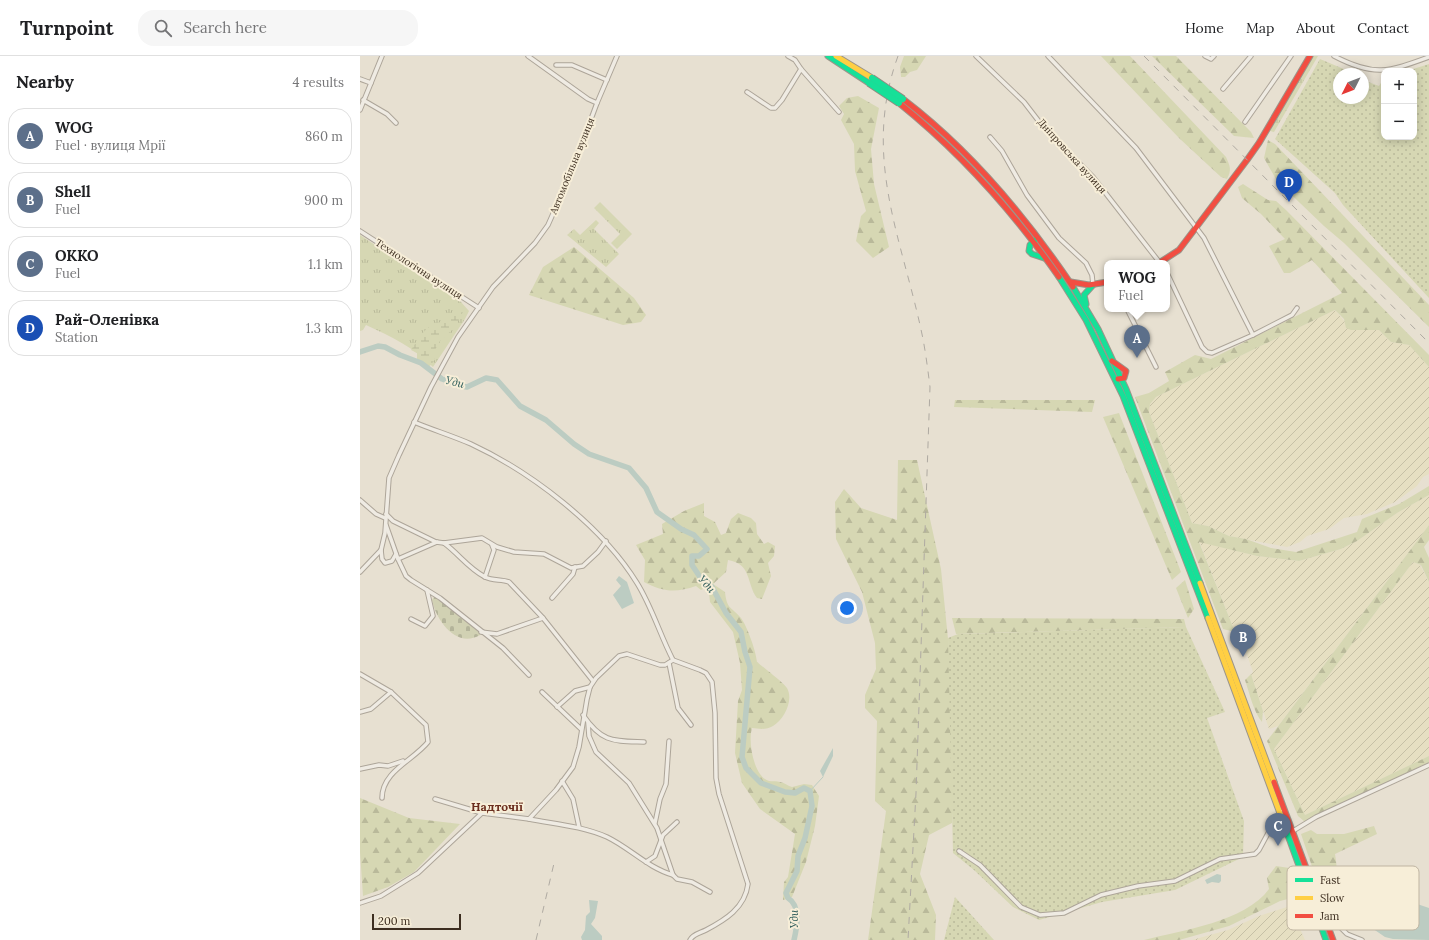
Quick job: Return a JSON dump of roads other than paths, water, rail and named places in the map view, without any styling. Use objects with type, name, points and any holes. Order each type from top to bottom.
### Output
[{"type":"main road","points":[[828,56],[870,80]]},
{"type":"main road","points":[[836,56],[937,126],[969,157],[1039,240],[1071,282],[1087,309],[1131,400],[1306,866]]},
{"type":"main road","points":[[1164,260],[1179,250],[1259,143],[1310,56]]},
{"type":"main road","points":[[901,101],[965,161],[1032,242],[1080,310],[1114,376],[1300,866]]},
{"type":"main road","points":[[1032,242],[1039,240]]},
{"type":"main road","points":[[1071,282],[1077,285],[1093,285],[1104,283]]},
{"type":"main road","points":[[1087,309],[1084,295],[1093,285]]},
{"type":"main road","points":[[1114,376],[1121,380]]},
{"type":"main road","points":[[1322,930],[1326,940]]},
{"type":"main road","points":[[1330,930],[1334,940]]},
{"type":"street","points":[[360,110],[382,56]]},
{"type":"street","points":[[528,56],[588,99],[597,102]]},
{"type":"street","name":"Автомобільна вулиця","points":[[386,524],[389,478],[443,362],[494,286],[548,226],[571,173],[597,102],[608,80],[617,56]]},
{"type":"street","points":[[788,56],[795,60],[801,69],[839,112]]},
{"type":"street","name":"Дніпровська вулиця","points":[[976,56],[1024,102],[1044,128],[1093,177],[1157,260]]},
{"type":"street","points":[[1048,56],[1136,148],[1196,228],[1218,262],[1253,335]]},
{"type":"street","points":[[1205,56],[1208,59],[1211,59],[1214,56]]},
{"type":"street","points":[[1223,89],[1252,56]]},
{"type":"street","points":[[1246,122],[1291,56]]},
{"type":"street","points":[[1334,56],[1349,64],[1364,69],[1382,71],[1398,68],[1429,57]]},
{"type":"street","points":[[556,65],[572,65],[608,80]]},
{"type":"street","points":[[748,92],[771,108],[775,108],[782,100],[801,69]]},
{"type":"street","points":[[360,79],[371,83]]},
{"type":"street","points":[[363,100],[387,114],[396,123]]},
{"type":"street","points":[[990,137],[1005,156],[1027,196],[1059,238],[1086,264],[1092,275],[1093,285]]},
{"type":"street","name":"Технологічна вулиця","points":[[360,231],[479,308]]},
{"type":"street","points":[[1170,279],[1202,347],[1207,352],[1212,353],[1253,335],[1292,315],[1297,308]]},
{"type":"street","points":[[1128,312],[1156,367]]},
{"type":"street","points":[[414,422],[471,444],[533,479],[579,516],[606,541],[637,582],[648,601],[674,660],[706,673],[712,682],[716,778],[721,800],[748,884],[744,898],[736,910],[705,931],[692,937],[690,940]]},
{"type":"street","points":[[360,500],[376,514],[386,516],[393,521],[437,542],[444,543],[482,538],[492,545],[522,553],[544,554],[571,568],[583,566],[598,552],[606,541]]},
{"type":"street","points":[[386,524],[381,550],[382,559],[385,563],[392,561],[396,554]]},
{"type":"street","points":[[386,524],[396,554],[406,576],[440,598],[506,652],[529,675]]},
{"type":"street","points":[[398,559],[437,542]]},
{"type":"street","points":[[444,543],[453,550],[470,569],[485,577],[509,582],[543,618],[593,682]]},
{"type":"street","points":[[485,577],[494,550],[492,545]]},
{"type":"street","points":[[360,572],[381,550]]},
{"type":"street","points":[[552,598],[573,574],[575,567]]},
{"type":"street","points":[[411,619],[425,626],[433,616],[427,590]]},
{"type":"street","points":[[480,631],[497,634],[543,618]]},
{"type":"street","points":[[529,819],[573,767],[579,747],[583,715],[590,687],[593,682],[619,656],[627,654],[660,665],[674,660]]},
{"type":"street","points":[[669,663],[678,708],[691,725]]},
{"type":"street","points":[[360,674],[391,692],[426,725],[428,742],[419,752],[406,760],[388,766],[379,765],[360,769]]},
{"type":"street","points":[[557,707],[575,691],[590,687]]},
{"type":"street","points":[[360,712],[371,709],[391,692]]},
{"type":"street","points":[[542,692],[581,729]]},
{"type":"street","points":[[583,715],[601,736],[607,739],[644,742]]},
{"type":"street","points":[[588,722],[589,736],[596,752],[629,783],[654,823],[673,875]]},
{"type":"street","points":[[654,823],[660,799],[666,784],[669,741]]},
{"type":"street","points":[[382,798],[382,791],[385,786],[406,760]]},
{"type":"street","points":[[1293,832],[1316,817],[1429,765]]},
{"type":"street","points":[[562,781],[573,798],[579,828]]},
{"type":"street","points":[[435,799],[482,813],[529,819],[579,828],[606,837],[659,871],[673,875],[677,879],[692,882],[710,892]]},
{"type":"street","points":[[959,851],[980,865],[1021,907],[1040,915],[1064,913],[1101,895],[1144,885],[1175,881],[1220,859],[1255,854],[1259,850],[1280,811]]},
{"type":"street","points":[[360,903],[381,896],[418,872],[482,813]]},
{"type":"street","points":[[646,862],[655,856],[661,839],[677,822]]},
{"type":"street","points":[[1343,930],[1347,934],[1362,940]]},
{"type":"waterway","name":"Уди","points":[[360,352],[378,346],[385,347],[400,355],[421,363],[442,379],[462,386],[467,387],[486,378],[497,380],[520,406],[546,420],[574,444],[589,454],[629,468],[646,488],[657,512],[681,529],[694,535],[707,549],[699,556],[692,556],[692,565],[702,580],[712,587],[726,613],[741,632],[750,667],[742,757],[746,768],[761,783],[785,792],[795,793],[804,788],[810,791],[812,806],[805,838],[798,856],[797,871],[786,893],[788,898],[795,906],[796,911],[797,923],[794,940]]},
{"type":"waterway","points":[[810,791],[823,777]]},
{"type":"railway","points":[[898,56],[888,93],[883,129],[884,164],[889,199],[923,339],[930,387],[916,793],[908,940]]},
{"type":"railway","points":[[1144,56],[1429,343]]},
{"type":"railway","points":[[536,940],[555,859]]},
{"type":"place","name":"Рай-Оленівка","points":[[1289,202]]},
{"type":"place","name":"WOG","points":[[1137,358]]},
{"type":"place","name":"Shell","points":[[1243,657]]},
{"type":"place","name":"ОККО","points":[[1278,846]]},
{"type":"district","name":"Надточії","points":[[497,806]]}]
